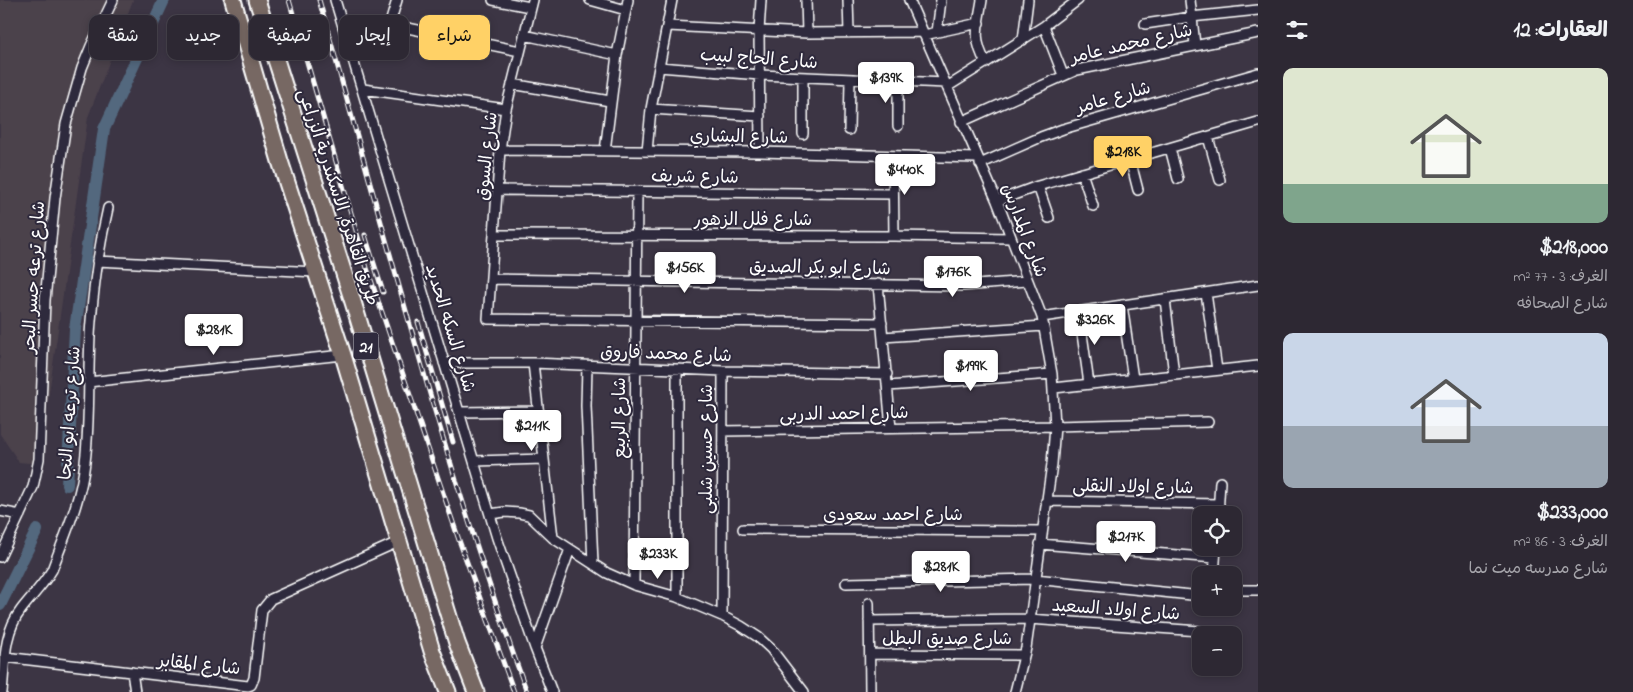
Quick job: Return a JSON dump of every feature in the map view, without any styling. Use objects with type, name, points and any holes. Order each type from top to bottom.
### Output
[{"type":"highway","name":"21","points":[[233,0],[280,161],[343,355],[398,542],[432,651],[448,692]]},
{"type":"highway","name":"طريق القاهرة, الاسكندرية الزراعى","points":[[257,0],[347,284],[454,634],[476,692]]},
{"type":"street","name":"شارع ترعه جسر البحر","points":[[0,558],[4,543],[33,487],[39,459],[45,300],[55,198],[66,124],[82,68],[113,0]]},
{"type":"street","name":"شارع السكه الحديد","points":[[335,0],[490,514],[535,648],[552,692]]},
{"type":"street","points":[[397,0],[393,25],[520,51]]},
{"type":"street","points":[[493,0],[531,4]]},
{"type":"street","points":[[590,0],[626,10]]},
{"type":"street","points":[[605,151],[617,55],[628,0]]},
{"type":"street","points":[[647,152],[651,109],[672,0]]},
{"type":"street","points":[[760,152],[759,31],[761,0]]},
{"type":"street","points":[[806,0],[807,33]]},
{"type":"street","points":[[848,0],[849,33]]},
{"type":"street","name":"شارع المدارس","points":[[909,0],[997,201],[1043,321],[1052,374],[1055,426],[1024,655],[1015,692]]},
{"type":"street","points":[[937,32],[942,0]]},
{"type":"street","points":[[982,0],[976,36],[979,50],[986,63]]},
{"type":"street","points":[[1023,40],[1028,0]]},
{"type":"street","points":[[947,85],[1023,40],[1078,0]]},
{"type":"street","points":[[1190,0],[1195,45]]},
{"type":"street","name":"شارع السوق","points":[[531,4],[506,109],[500,150],[488,319],[636,320]]},
{"type":"street","points":[[1145,24],[1258,10]]},
{"type":"street","points":[[668,26],[807,33],[924,34],[978,23]]},
{"type":"street","points":[[1044,26],[1064,75]]},
{"type":"street","name":"شارع محمد عامر","points":[[961,122],[1064,75],[1094,66],[1258,33]]},
{"type":"street","points":[[524,35],[617,55]]},
{"type":"street","name":"شارع الحاج لبيب","points":[[659,67],[804,78],[898,81],[947,85]]},
{"type":"street","name":"شارع عامر","points":[[979,161],[1063,129],[1258,73]]},
{"type":"street","points":[[803,134],[804,78]]},
{"type":"street","points":[[849,130],[850,80]]},
{"type":"street","points":[[898,81],[898,126]]},
{"type":"street","points":[[512,84],[610,101]]},
{"type":"street","points":[[363,89],[506,109]]},
{"type":"street","points":[[651,109],[760,116]]},
{"type":"street","points":[[997,201],[1038,186],[1258,122]]},
{"type":"street","points":[[1208,137],[1220,180]]},
{"type":"street","points":[[1170,148],[1178,179]]},
{"type":"street","name":"شارع البشاري","points":[[500,150],[760,152],[979,161]]},
{"type":"street","points":[[893,156],[894,236]]},
{"type":"street","points":[[1130,160],[1138,190]]},
{"type":"street","points":[[1082,173],[1094,206]]},
{"type":"street","points":[[1038,186],[1049,218]]},
{"type":"street","name":"شارع شريف","points":[[498,190],[893,194]]},
{"type":"street","name":"شارع الربيع","points":[[634,585],[637,191]]},
{"type":"street","name":"شارع ترعه ابو النجا","points":[[2,692],[7,641],[12,625],[20,611],[48,578],[52,570],[74,512],[81,487],[85,461],[91,321],[97,261],[108,208]]},
{"type":"street","name":"شارع فلل الزهور","points":[[495,235],[1010,238]]},
{"type":"street","points":[[97,261],[316,272]]},
{"type":"street","name":"شارع ابو بكر الصديق","points":[[491,279],[963,286],[1027,281]]},
{"type":"street","points":[[878,284],[891,428]]},
{"type":"street","points":[[883,336],[1043,321],[1078,312],[1258,285]]},
{"type":"street","points":[[1206,293],[1217,370]]},
{"type":"street","points":[[1165,299],[1174,374]]},
{"type":"street","points":[[1122,305],[1133,379]]},
{"type":"street","points":[[1078,312],[1089,384]]},
{"type":"street","points":[[636,320],[882,323]]},
{"type":"street","points":[[88,382],[343,355]]},
{"type":"street","name":"شارع محمد فاروق","points":[[444,363],[533,363],[677,370],[887,374]]},
{"type":"street","points":[[533,363],[553,538]]},
{"type":"street","points":[[587,366],[587,422],[593,563]]},
{"type":"street","points":[[1054,388],[1258,366]]},
{"type":"street","points":[[677,370],[677,598]]},
{"type":"street","name":"شارع حسين شلبى","points":[[722,616],[723,371]]},
{"type":"street","points":[[888,386],[1052,374]]},
{"type":"street","points":[[460,412],[539,411]]},
{"type":"street","name":"شارع احمد الدربى","points":[[723,430],[1208,422]]},
{"type":"street","points":[[475,461],[544,459]]},
{"type":"street","points":[[1219,504],[1220,482]]},
{"type":"street","name":"شارع اولاد النقلى","points":[[1046,501],[1219,504]]},
{"type":"street","points":[[0,511],[20,515]]},
{"type":"street","points":[[490,514],[520,512],[529,515],[553,538],[607,573],[634,585],[677,598],[722,616],[741,626],[758,637],[770,649],[804,692]]},
{"type":"street","name":"شارع احمد سعودى","points":[[743,529],[1042,531]]},
{"type":"street","name":"شارع المقابر","points":[[5,657],[132,672],[248,689],[254,678],[260,618],[265,604],[277,596],[398,542]]},
{"type":"street","points":[[1040,544],[1215,558],[1215,566]]},
{"type":"street","points":[[535,648],[570,548]]},
{"type":"street","points":[[846,583],[1035,579],[1192,595]]},
{"type":"street","points":[[1242,590],[1258,590]]},
{"type":"street","points":[[869,603],[870,692]]},
{"type":"street","name":"شارع اولاد السعيد","points":[[869,621],[1029,619],[1192,630]]},
{"type":"street","name":"شارع صديق البطل","points":[[870,654],[1024,655]]},
{"type":"street","points":[[132,672],[135,692]]},
{"type":"shaded area","points":[[0,0],[133,0],[127,15],[89,15],[89,60],[110,60],[88,117],[39,464],[19,462],[0,434]]},
{"type":"waterway","points":[[67,485],[75,329],[104,129],[164,0]]},
{"type":"waterway","points":[[0,605],[37,530]]},
{"type":"railway","points":[[289,0],[367,268],[460,543],[514,692]]},
{"type":"railway","points":[[319,0],[442,435],[497,607],[527,692]]},
{"type":"railway","points":[[365,235],[383,292]]},
{"type":"railway","points":[[418,322],[453,442]]}]
